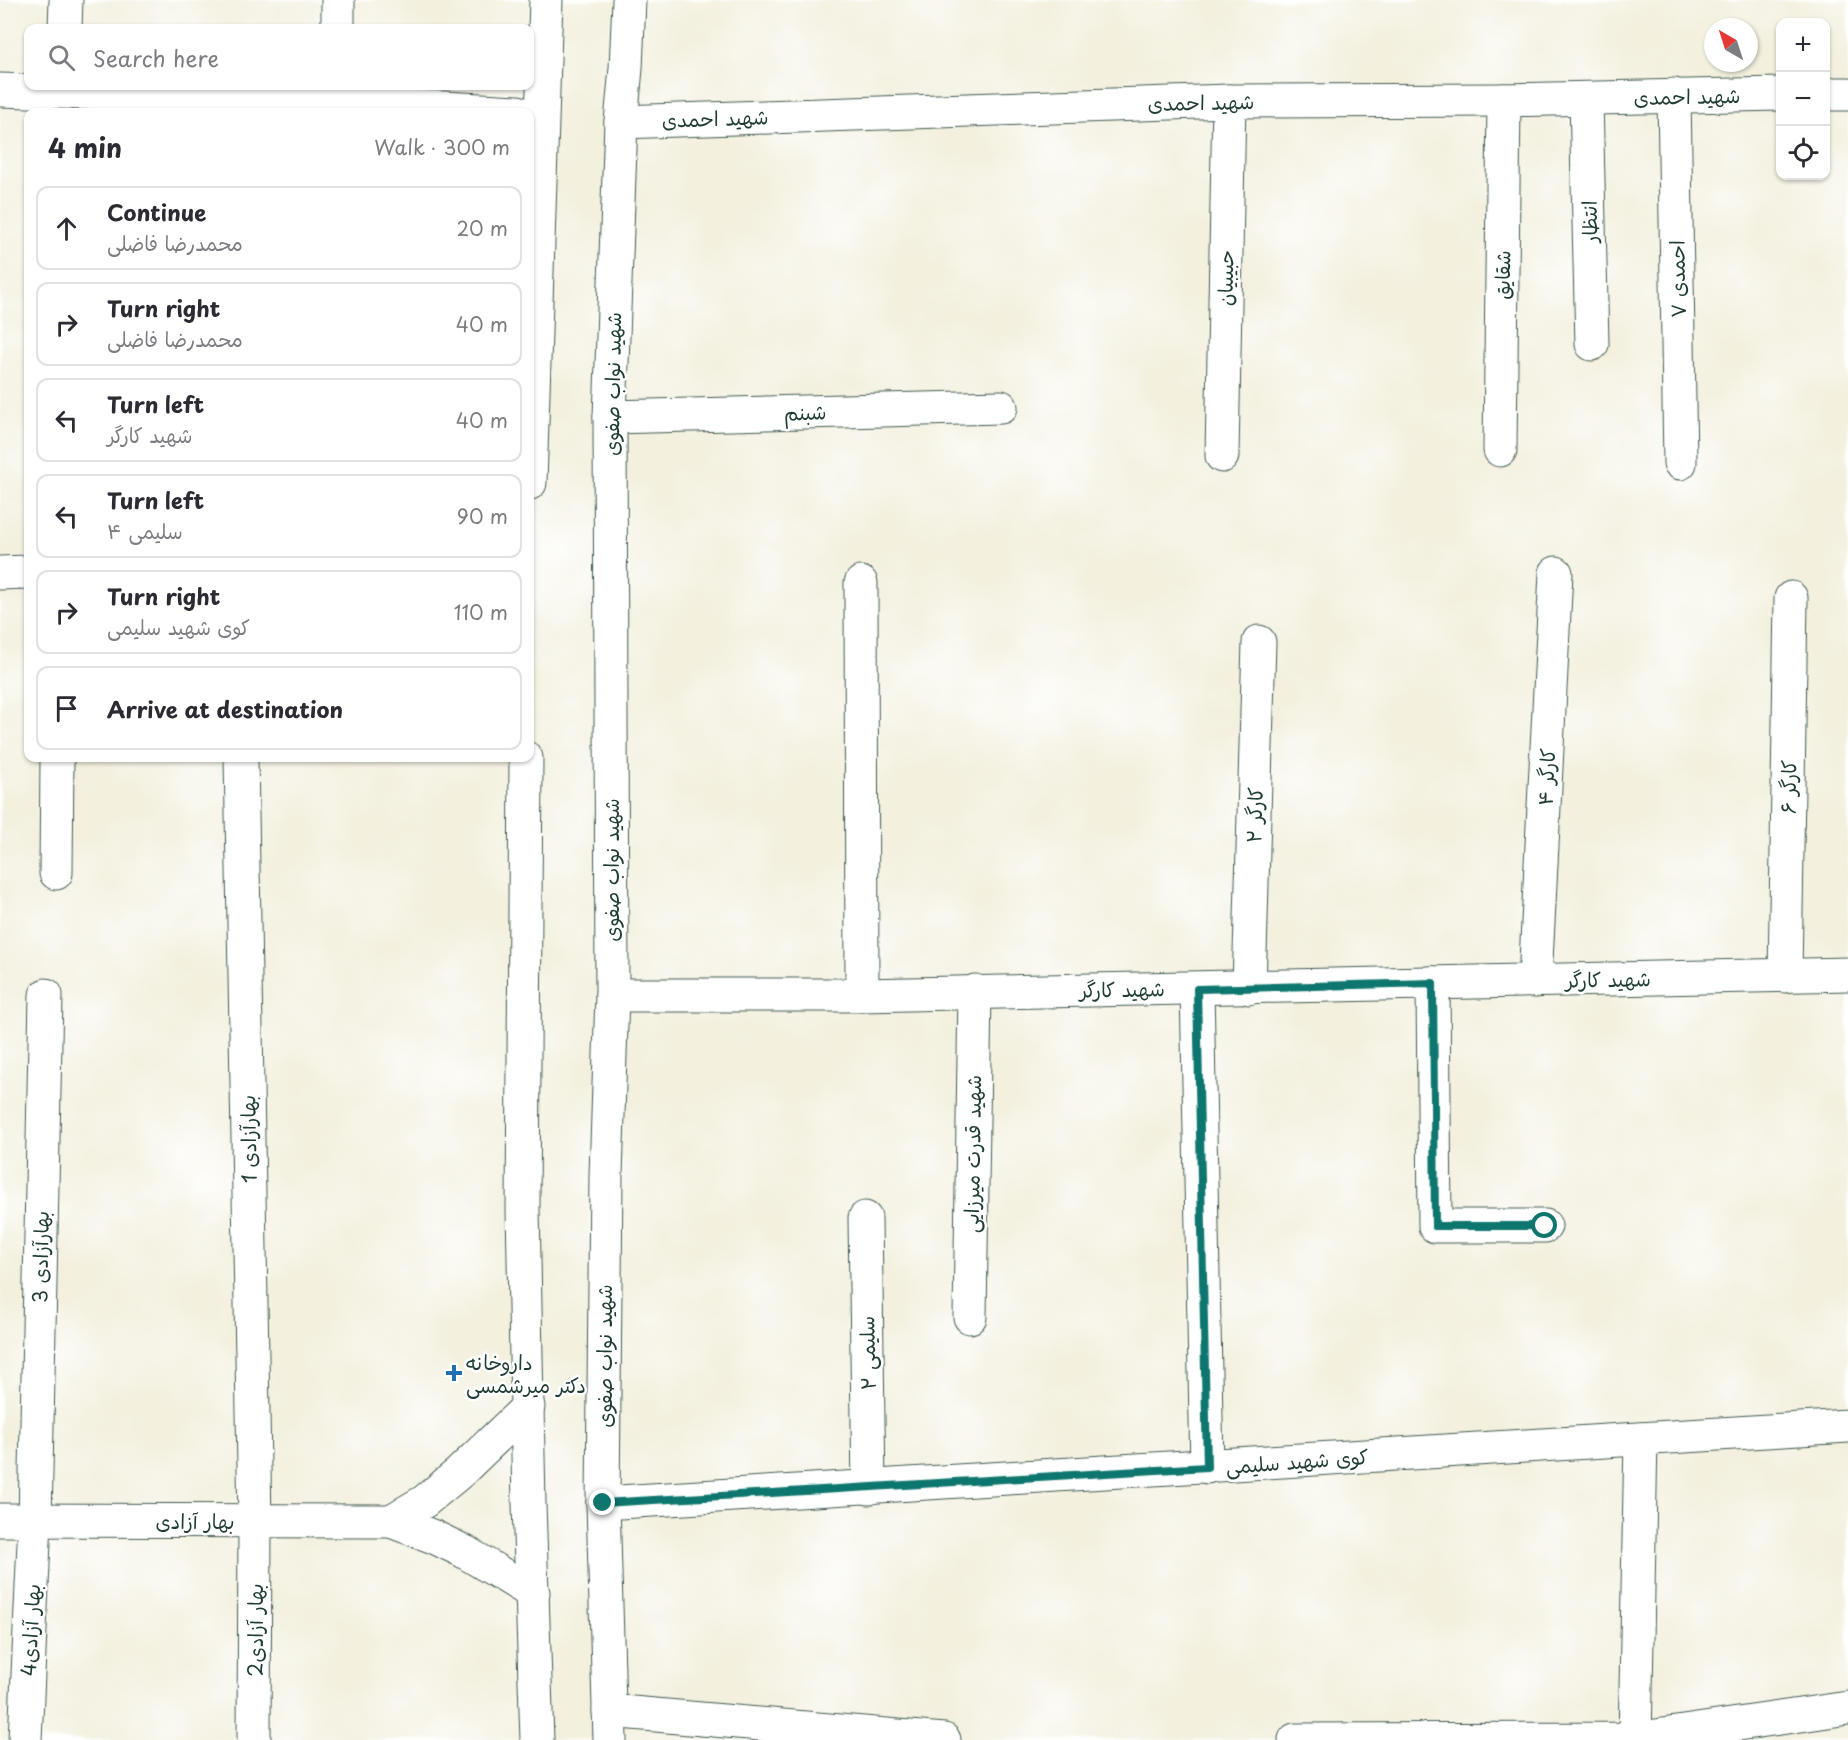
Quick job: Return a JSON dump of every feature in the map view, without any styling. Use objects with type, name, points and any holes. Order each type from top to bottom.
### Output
[{"type":"street","points":[[65,24],[66,0]]},
{"type":"street","points":[[338,0],[339,24]]},
{"type":"street","points":[[534,85],[546,0]]},
{"type":"street","name":"شهید نواب صفوی","points":[[610,1725],[603,1503],[606,1175],[612,995],[610,417],[621,122],[629,0]]},
{"type":"street","points":[[0,90],[24,90]]},
{"type":"street","points":[[73,90],[194,105],[339,94],[480,108]]},
{"type":"street","points":[[531,108],[533,90]]},
{"type":"street","name":"شهید احمدی","points":[[621,122],[1229,101],[1586,99],[1776,94]]},
{"type":"street","points":[[1830,94],[1848,94]]},
{"type":"street","name":"احمدی ۷","points":[[1674,95],[1680,463]]},
{"type":"street","name":"انتظار","points":[[1586,99],[1592,344]]},
{"type":"street","name":"شقایق","points":[[1500,450],[1504,100]]},
{"type":"street","name":"حبیبیان","points":[[1222,456],[1229,101]]},
{"type":"street","name":"شبنم","points":[[610,417],[1000,407]]},
{"type":"street","points":[[0,573],[24,572]]},
{"type":"street","name":"کارگر ۴","points":[[1536,981],[1556,573]]},
{"type":"street","points":[[861,583],[862,995]]},
{"type":"street","name":"کارگر ۶","points":[[1785,976],[1791,598]]},
{"type":"street","name":"کارگر ۲","points":[[1249,988],[1259,642]]},
{"type":"street","points":[[56,873],[57,762]]},
{"type":"street","name":"بهارآزادی 1","points":[[241,762],[255,1521]]},
{"type":"street","points":[[526,762],[524,1209],[537,1740]]},
{"type":"street","name":"شهید کارگر","points":[[612,995],[862,995],[1848,974]]},
{"type":"street","points":[[1433,983],[1435,1226],[1545,1226]]},
{"type":"street","points":[[1197,989],[1207,1467]]},
{"type":"street","name":"شهید قدرت میرزایی","points":[[970,1317],[975,991]]},
{"type":"street","name":"بهارآزادی 3","points":[[35,1520],[46,995]]},
{"type":"street","name":"سلیمی ۲","points":[[865,1218],[869,1488]]},
{"type":"street","points":[[391,1521],[425,1501],[459,1473],[528,1407]]},
{"type":"street","name":"کوی شهید سلیمی","points":[[603,1503],[1848,1426]]},
{"type":"street","points":[[1635,1739],[1641,1439]]},
{"type":"street","name":"بهار آزادی","points":[[0,1520],[391,1521],[454,1547],[533,1593]]},
{"type":"street","name":"بهار آزادی4","points":[[25,1740],[35,1520]]},
{"type":"street","name":"بهار آزادی2","points":[[254,1740],[255,1521]]},
{"type":"street","points":[[1295,1740],[1635,1739],[1848,1708]]},
{"type":"street","points":[[610,1725],[944,1740]]},
{"type":"place","name":"داروخانه دکتر میرشمسی","points":[[454,1373]]},
{"type":"route","points":[[603,1503],[1207,1467],[1197,989],[1433,983],[1435,1226],[1545,1226]]}]
